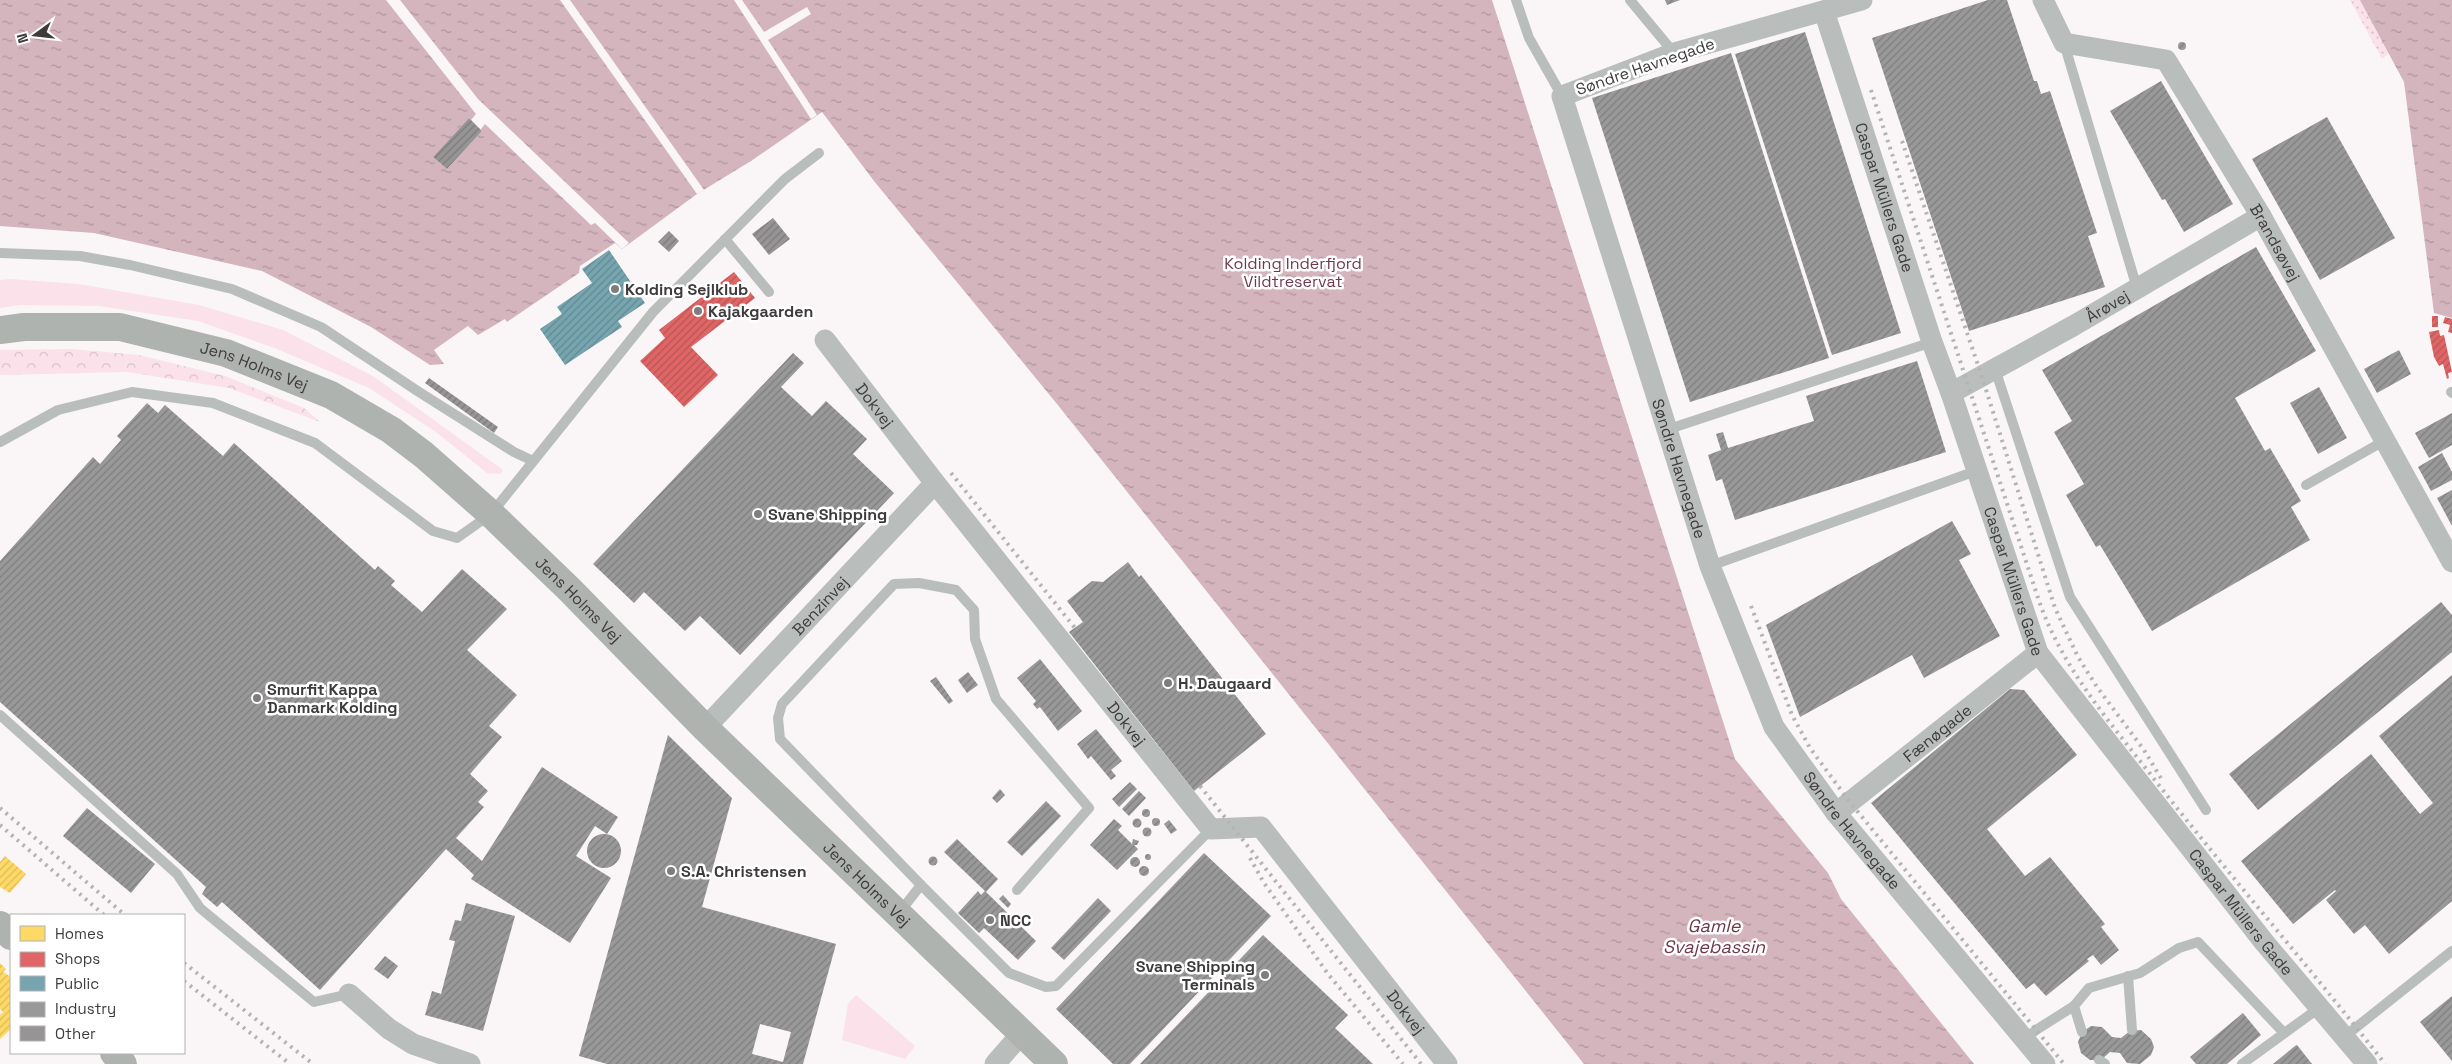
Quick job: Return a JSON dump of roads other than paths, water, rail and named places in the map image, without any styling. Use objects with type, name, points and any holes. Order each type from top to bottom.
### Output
[{"type":"main road","name":"Jens Holms Vej","points":[[0,330],[24,327],[120,327],[226,353],[331,395],[391,430],[424,455],[491,514],[570,589],[705,728],[1054,1064]]},
{"type":"main road","points":[[0,925],[10,935]]},
{"type":"main road","points":[[115,1054],[124,1064]]},
{"type":"street","name":"Søndre Havnegade","points":[[1862,0],[1822,5],[1674,53],[1562,96],[1710,566],[1774,727],[1836,813],[2045,1064]]},
{"type":"street","points":[[2043,0],[2064,43]]},
{"type":"street","name":"Caspar Müllers Gade","points":[[1822,5],[1932,342],[1952,393],[1976,472],[2038,653],[2264,942],[2367,1064]]},
{"type":"street","name":"Brandsøvej","points":[[2064,43],[2166,60],[2261,216],[2452,562]]},
{"type":"street","name":"Årøvej","points":[[1952,393],[2261,216]]},
{"type":"street","name":"Dokvej","points":[[825,340],[935,483],[1211,829],[1261,827],[1447,1064]]},
{"type":"street","name":"Benzinvej","points":[[705,728],[935,483]]},
{"type":"street","name":"Fænøgade","points":[[1836,813],[2038,653]]},
{"type":"street","points":[[349,994],[388,1028],[413,1044],[470,1064]]},
{"type":"street","points":[[995,1064],[1022,1033]]},
{"type":"lane","points":[[1516,0],[1528,38],[1562,96]]},
{"type":"lane","points":[[1630,0],[1674,53]]},
{"type":"lane","points":[[2064,43],[2137,288]]},
{"type":"lane","points":[[0,442],[58,410],[132,392],[213,403],[315,443],[433,531],[457,538],[491,514],[653,312],[785,179],[819,153]]},
{"type":"lane","points":[[725,239],[769,292]]},
{"type":"lane","points":[[0,253],[80,256],[130,265],[232,289],[321,327],[419,392],[514,452],[533,461]]},
{"type":"lane","points":[[1666,430],[1932,342]]},
{"type":"lane","points":[[1995,369],[2070,597],[2206,810]]},
{"type":"lane","points":[[2306,485],[2384,441]]},
{"type":"lane","points":[[1710,566],[1976,472]]},
{"type":"lane","points":[[1017,890],[1089,808],[996,699],[975,639],[974,610],[956,590],[919,583],[894,584],[782,704],[778,718],[780,739],[1009,973],[1046,987],[1056,986],[1211,829]]},
{"type":"lane","points":[[0,715],[177,874],[200,908],[314,1002],[349,994]]},
{"type":"lane","points":[[898,914],[921,885]]},
{"type":"lane","points":[[2024,1040],[2036,1030],[2074,1006],[2089,988],[2140,973],[2179,948],[2198,942],[2284,1033]]},
{"type":"lane","points":[[2344,1037],[2452,951]]},
{"type":"lane","points":[[2128,976],[2132,1030]]},
{"type":"lane","points":[[2074,1006],[2082,1032]]},
{"type":"lane","points":[[2242,1064],[2320,1008]]},
{"type":"water","name":"Kolding Inderfjord Vildtreservat","points":[[0,0],[1492,0],[1735,759],[1828,873],[1841,899],[1974,1064],[1584,1064],[1057,404],[874,181],[822,112],[751,161],[697,194],[622,249],[615,243],[580,266],[579,273],[507,322],[505,319],[478,335],[468,326],[434,350],[444,364],[430,365],[371,327],[262,271],[94,233],[0,226]]},
{"type":"water","points":[[2360,0],[2452,0],[2452,318],[2434,313],[2404,82]]},
{"type":"railway","points":[[1871,90],[2039,601],[2060,648],[2073,671],[2119,734],[2385,1064]]},
{"type":"railway","points":[[1902,141],[1982,377],[2055,608],[2078,657],[2097,687],[2144,750],[2162,780]]},
{"type":"railway","points":[[951,473],[1075,628]]},
{"type":"railway","points":[[1751,606],[1792,715],[1810,748],[1849,801],[2064,1064]]},
{"type":"railway","points":[[1200,786],[1421,1064]]},
{"type":"railway","points":[[0,808],[124,914]]},
{"type":"railway","points":[[0,825],[103,914]]},
{"type":"railway","points":[[1250,858],[1264,883],[1328,974],[1403,1064]]},
{"type":"railway","points":[[185,964],[313,1064]]},
{"type":"railway","points":[[185,982],[290,1064]]},
{"type":"place","name":"Kolding Sejlklub","points":[[615,289]]},
{"type":"place","name":"Kajakgaarden","points":[[698,311]]},
{"type":"place","name":"Svane Shipping","points":[[758,514]]},
{"type":"place","name":"H. Daugaard","points":[[1168,683]]},
{"type":"place","name":"Smurfit Kappa Danmark Kolding","points":[[257,698]]},
{"type":"place","name":"S.A. Christensen","points":[[671,871]]},
{"type":"place","name":"NCC","points":[[990,920]]},
{"type":"place","name":"Svane Shipping Terminals","points":[[1265,975]]},
{"type":"water label","name":"Gamle Svajebassin","points":[[1714,936]]}]
